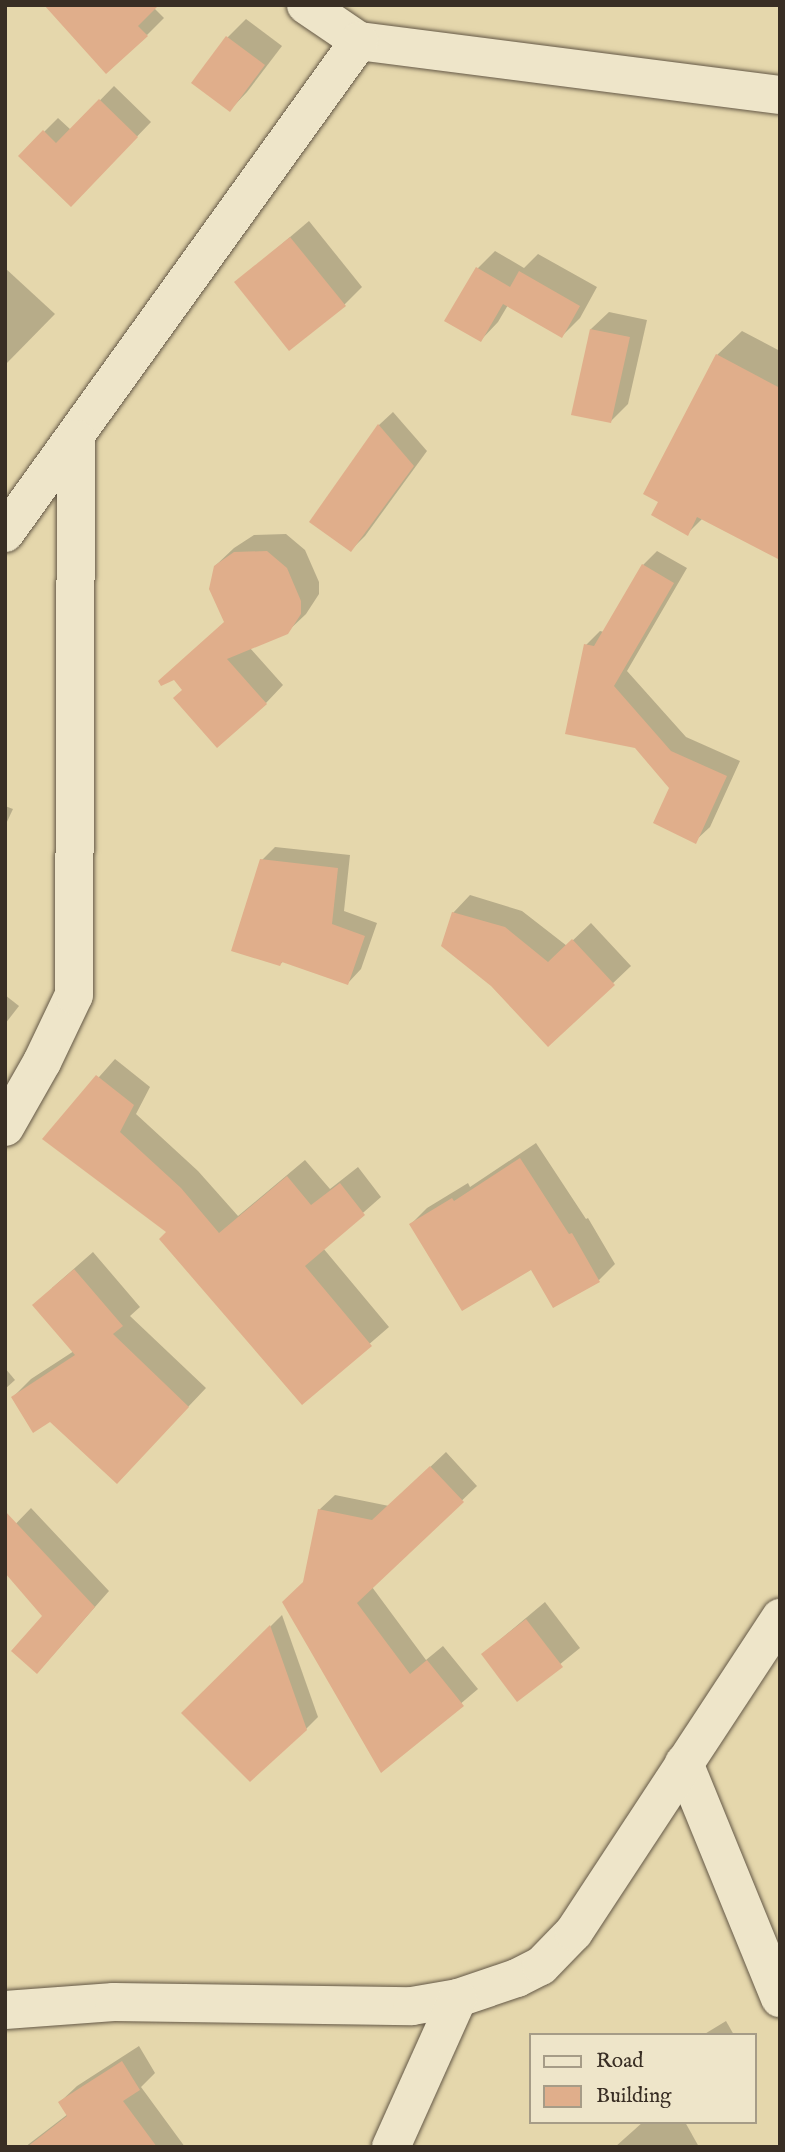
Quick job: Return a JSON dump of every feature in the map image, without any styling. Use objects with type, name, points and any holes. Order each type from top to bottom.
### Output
[{"type":"street","points":[[306,5],[359,41],[780,95]]},
{"type":"street","points":[[5,533],[76,439],[359,41]]},
{"type":"street","points":[[5,1127],[42,1062],[74,995],[76,439]]},
{"type":"street","points":[[5,2010],[114,2002],[400,2006],[458,1998],[517,1978],[541,1966],[574,1932],[780,1618]]},
{"type":"street","points":[[684,1763],[780,1998]]},
{"type":"street","points":[[391,2147],[458,1998]]},
{"type":"building","points":[[44,5],[159,5],[138,26],[148,36],[106,74]]},
{"type":"building","points":[[226,36],[265,65],[230,112],[191,83]]},
{"type":"building","points":[[99,99],[138,137],[71,207],[18,156],[43,130],[56,143]]},
{"type":"building","points":[[290,237],[346,306],[289,351],[234,282]]},
{"type":"building","points":[[476,267],[510,287],[519,271],[580,306],[562,338],[503,304],[481,342],[444,321]]},
{"type":"building","points":[[590,329],[630,337],[611,423],[571,415]]},
{"type":"building","points":[[716,354],[780,388],[780,560],[697,517],[688,536],[651,515],[658,502],[643,494]]},
{"type":"building","points":[[378,424],[414,466],[351,552],[309,522]]},
{"type":"building","points":[[267,551],[287,568],[301,601],[301,614],[288,634],[227,659],[267,704],[217,748],[173,698],[182,690],[174,680],[161,686],[158,681],[224,622],[209,589],[214,566],[234,552]]},
{"type":"building","points":[[642,564],[674,583],[614,686],[671,751],[727,776],[696,844],[653,823],[669,788],[635,748],[565,734],[584,644],[594,646]]},
{"type":"building","points":[[260,859],[338,868],[332,924],[365,936],[348,985],[282,962],[280,966],[231,951]]},
{"type":"building","points":[[452,912],[505,927],[548,962],[572,939],[615,985],[548,1047],[491,986],[441,946]]},
{"type":"building","points":[[96,1075],[134,1105],[120,1132],[181,1188],[219,1233],[287,1176],[311,1205],[340,1183],[365,1215],[305,1266],[372,1346],[302,1405],[159,1239],[166,1232],[42,1139]]},
{"type":"building","points":[[520,1158],[569,1234],[572,1233],[600,1282],[553,1308],[531,1270],[462,1311],[409,1224],[452,1198],[454,1201]]},
{"type":"building","points":[[74,1269],[123,1326],[113,1334],[189,1407],[117,1484],[50,1422],[33,1433],[11,1397],[75,1355],[32,1305]]},
{"type":"building","points":[[430,1466],[464,1502],[357,1603],[410,1674],[427,1660],[464,1706],[381,1773],[282,1602],[303,1582],[318,1509],[372,1520]]},
{"type":"building","points":[[5,1511],[95,1607],[37,1674],[11,1651],[42,1616],[5,1573]]},
{"type":"building","points":[[526,1619],[563,1667],[517,1702],[481,1654]]},
{"type":"building","points":[[270,1625],[307,1730],[250,1782],[181,1713]]},
{"type":"building","points":[[122,2061],[140,2090],[123,2101],[157,2147],[27,2147],[67,2116],[58,2102]]}]
